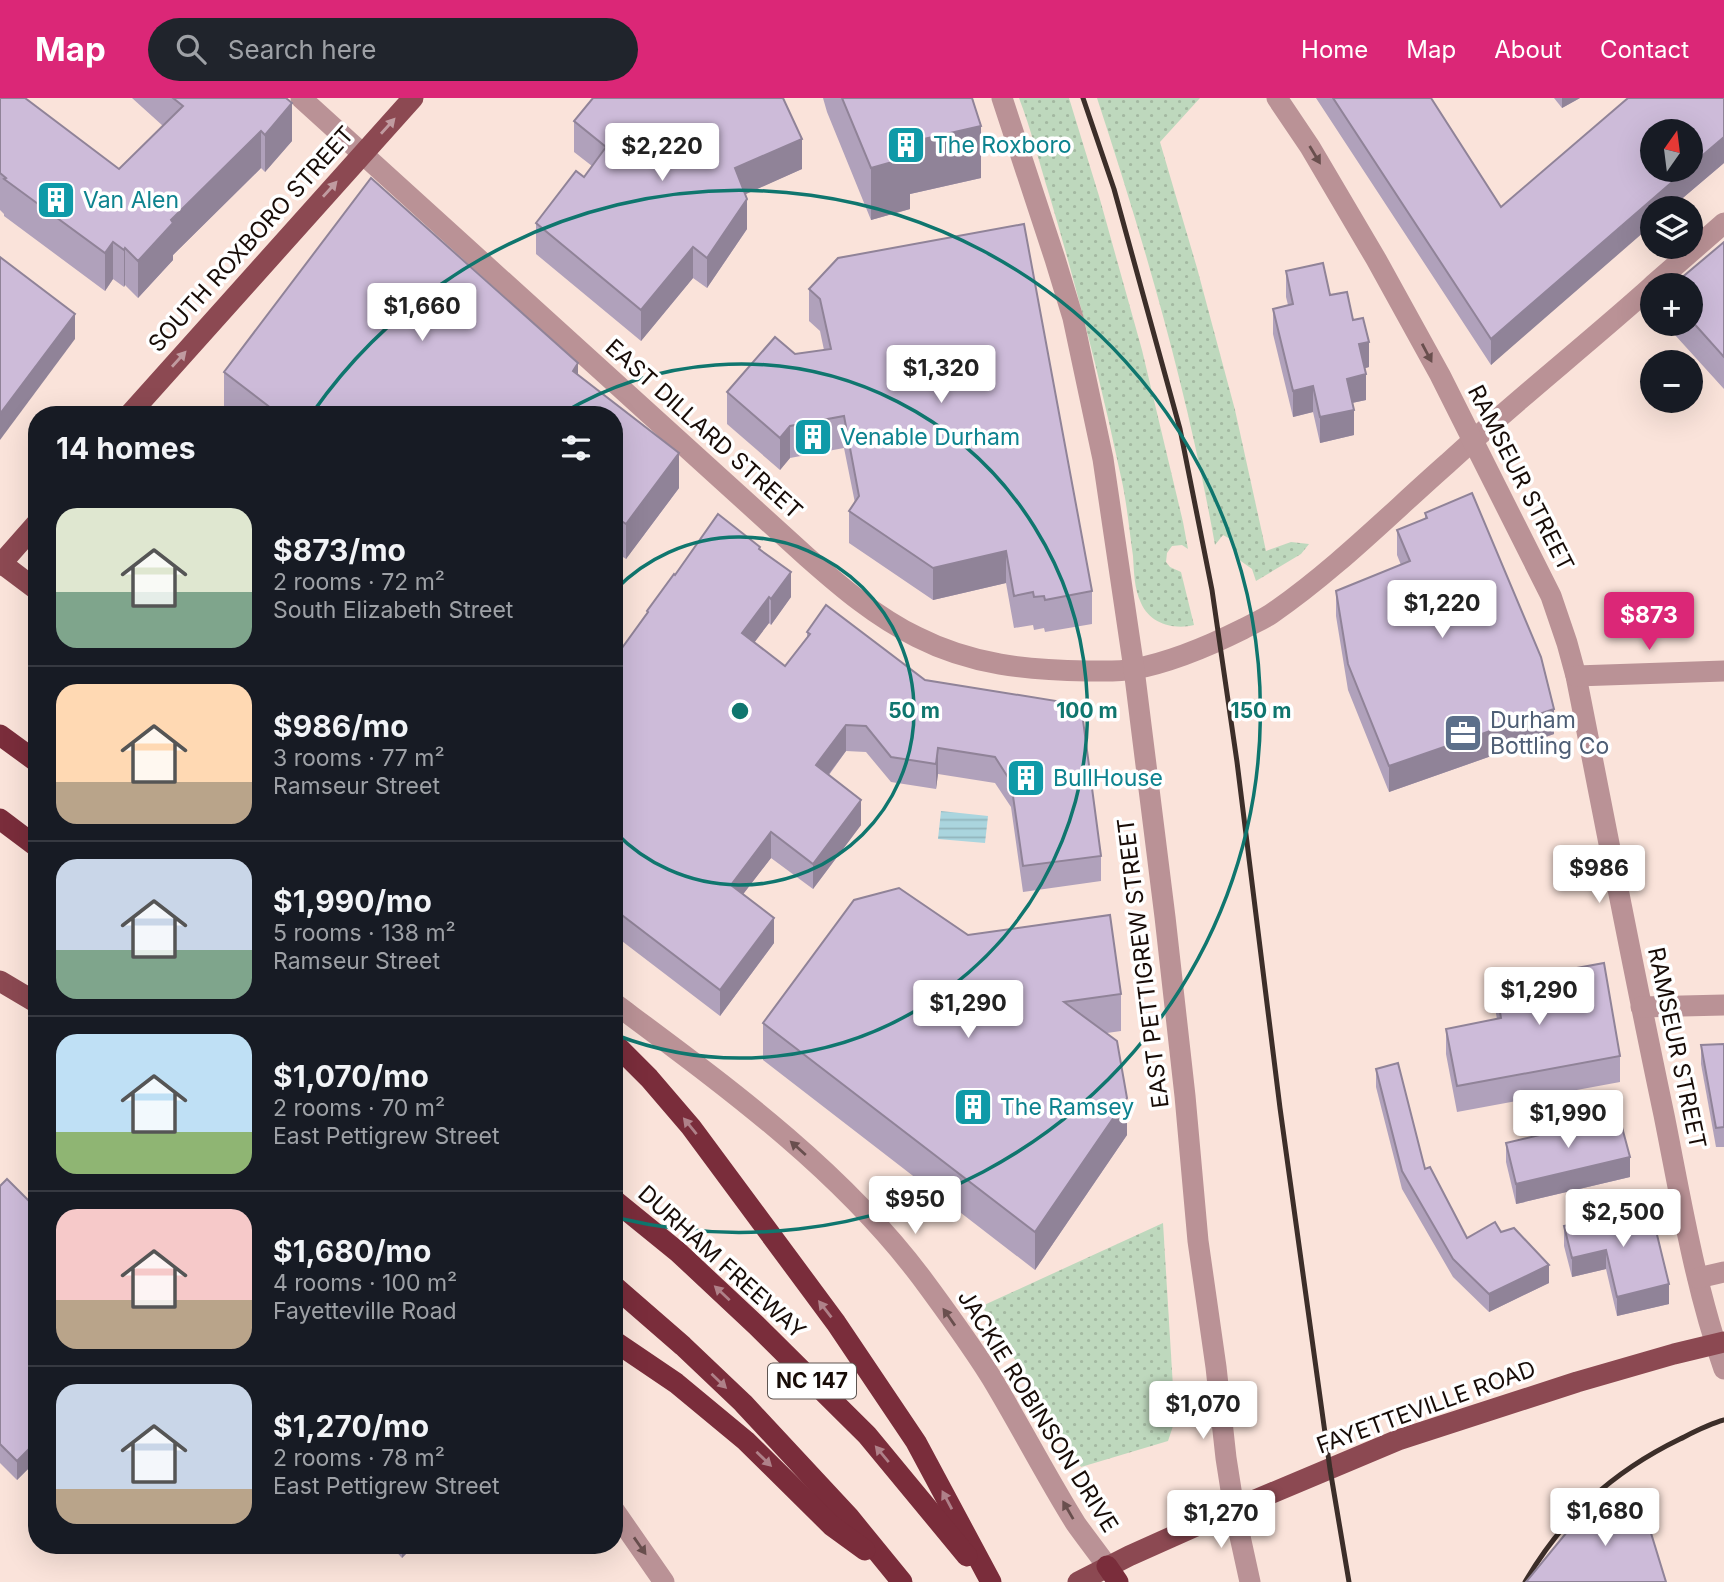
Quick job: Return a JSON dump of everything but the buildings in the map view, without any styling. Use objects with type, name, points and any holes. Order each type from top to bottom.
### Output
[{"type":"highway","points":[[0,735],[28,755]]},
{"type":"highway","points":[[0,819],[28,840]]},
{"type":"highway","points":[[623,1052],[691,1127],[836,1323],[916,1442],[989,1582]]},
{"type":"highway","name":"DURHAM FREEWAY","points":[[623,1207],[688,1261],[867,1435],[989,1582]]},
{"type":"highway","name":"NC 147","points":[[623,1294],[743,1403],[849,1517],[897,1576]]},
{"type":"highway","points":[[623,1347],[676,1383],[746,1441],[832,1526],[897,1576]]},
{"type":"main road","name":"SOUTH ROXBORO STREET","points":[[137,406],[413,98]]},
{"type":"main road","points":[[28,533],[0,564],[28,584]]},
{"type":"main road","points":[[0,981],[28,998]]},
{"type":"main road","name":"FAYETTEVILLE ROAD","points":[[1078,1582],[1113,1574],[1234,1509],[1398,1440],[1577,1382],[1720,1343]]},
{"type":"street","name":"EAST DILLARD STREET","points":[[301,98],[848,592],[919,638],[944,649],[993,663],[1037,670],[1134,669],[1220,641],[1269,615],[1325,573],[1472,440],[1640,297]]},
{"type":"street","name":"EAST PETTIGREW STREET","points":[[1002,98],[1073,318],[1103,459],[1134,669],[1185,1096],[1198,1241],[1234,1509],[1250,1582]]},
{"type":"street","name":"RAMSEUR STREET","points":[[1278,98],[1385,274],[1440,375],[1551,596],[1576,676],[1698,1278],[1720,1343],[1724,1369]]},
{"type":"street","name":"EAST DILLARD STREET","points":[[1668,273],[1724,223]]},
{"type":"street","points":[[1576,676],[1724,671]]},
{"type":"street","points":[[1641,1007],[1724,1005]]},
{"type":"street","name":"JACKIE ROBINSON DRIVE","points":[[623,1010],[780,1131],[833,1179],[893,1242],[989,1375],[1077,1525],[1113,1574]]},
{"type":"street","points":[[1698,1278],[1724,1272]]},
{"type":"street","points":[[623,1523],[664,1582]]},
{"type":"green space","points":[[1019,98],[1069,98],[1142,350],[1183,522],[1188,549],[1182,545],[1172,546],[1167,553],[1166,562],[1181,572],[1194,625],[1179,627],[1156,621],[1145,610],[1139,598],[1123,487],[1097,370],[1059,229]]},
{"type":"green space","points":[[1097,98],[1200,98],[1160,142],[1235,410],[1266,551],[1291,542],[1309,544],[1301,554],[1256,581],[1252,569],[1238,559],[1232,540],[1223,535],[1215,545],[1192,432],[1164,319]]},
{"type":"green space","points":[[1163,1223],[1175,1420],[1168,1441],[1081,1467],[982,1306]]},
{"type":"water","points":[[941,811],[988,816],[985,843],[938,839]]},
{"type":"railway","points":[[1083,98],[1114,189],[1180,429],[1212,590],[1237,762],[1280,1108],[1330,1469],[1349,1582]]},
{"type":"railway","points":[[1525,1582],[1556,1537],[1591,1498],[1655,1452],[1724,1420]]},
{"type":"place","name":"The Roxboro","points":[[906,145]]},
{"type":"place","name":"Van Alen","points":[[56,200]]},
{"type":"place","name":"Venable Durham","points":[[813,437]]},
{"type":"place","name":"Durham Bottling Co","points":[[1463,733]]},
{"type":"place","name":"BullHouse","points":[[1026,778]]},
{"type":"place","name":"The Ramsey","points":[[973,1107]]}]
